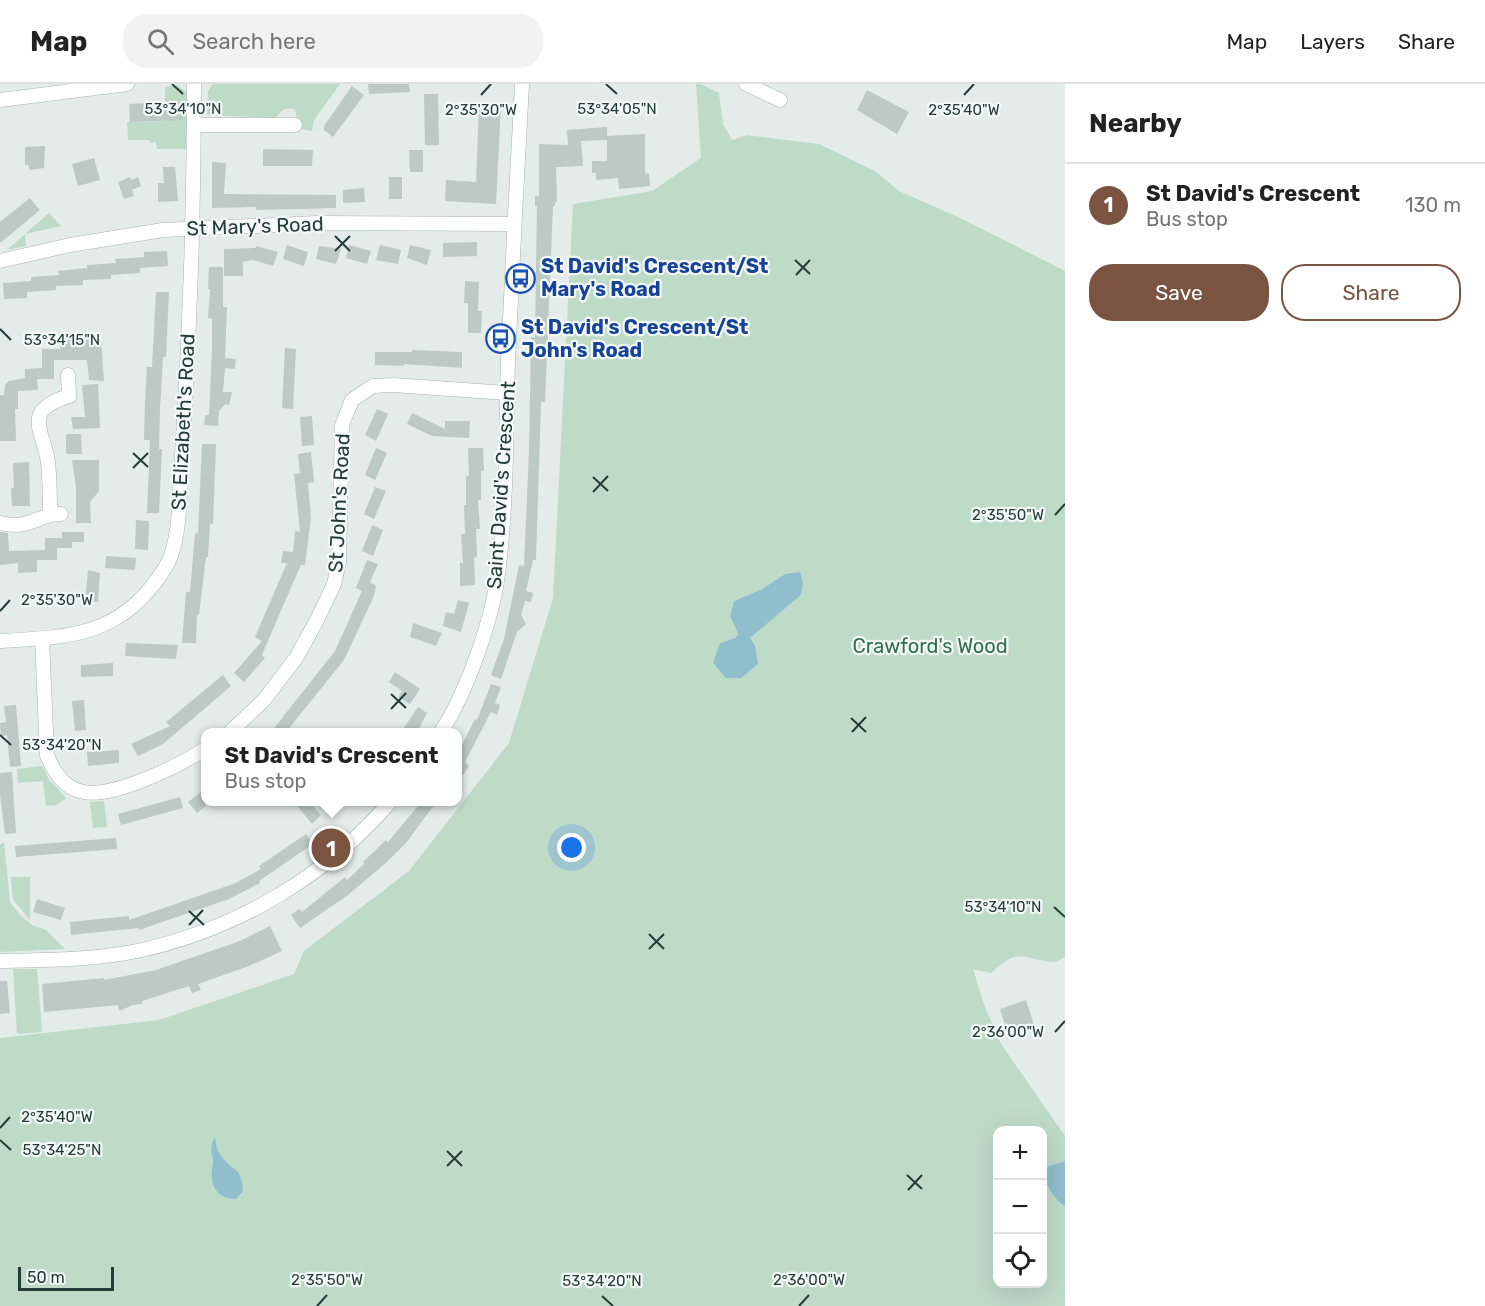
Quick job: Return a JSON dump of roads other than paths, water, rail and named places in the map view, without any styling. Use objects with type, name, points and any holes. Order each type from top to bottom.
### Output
[{"type":"street","points":[[0,100],[55,88],[127,84]]},
{"type":"street","name":"St Elizabeth's Road","points":[[0,641],[42,639],[105,626],[116,620],[155,583],[170,559],[176,534],[185,402],[192,228],[194,84]]},
{"type":"street","name":"Saint David's Crescent","points":[[443,728],[466,684],[494,598],[500,556],[522,84]]},
{"type":"street","points":[[746,84],[780,100]]},
{"type":"street","points":[[194,125],[295,125]]},
{"type":"street","name":"St Mary's Road","points":[[0,261],[25,253],[163,230],[318,223],[514,224]]},
{"type":"street","points":[[0,523],[15,526],[26,525],[56,514],[48,461],[38,428],[39,420],[48,405],[69,396],[68,375]]},
{"type":"street","name":"St John's Road","points":[[234,728],[264,700],[296,658],[334,584],[339,562],[342,425],[352,400],[373,386],[383,385],[507,393]]},
{"type":"street","points":[[42,639],[47,755],[53,770],[68,787],[86,793],[112,790],[145,779],[188,760],[201,752]]},
{"type":"street","points":[[0,961],[72,958],[142,950],[237,918],[273,900],[336,855],[363,831],[386,806]]},
{"type":"water","points":[[800,572],[803,583],[801,595],[750,638],[755,646],[758,664],[741,678],[726,678],[713,663],[720,643],[735,638],[738,634],[730,616],[734,601],[762,589],[785,574]]},
{"type":"water","points":[[215,1137],[220,1154],[241,1178],[243,1191],[236,1199],[220,1195],[214,1187],[211,1148]]},
{"type":"water","points":[[1065,1161],[1065,1207],[1056,1199],[1047,1184],[1047,1167]]},
{"type":"place","name":"St David's Crescent/St Mary's Road","points":[[520,278]]},
{"type":"place","name":"St David's Crescent/St John's Road","points":[[500,338]]},
{"type":"place","name":"St David's Crescent","points":[[331,848]]},
{"type":"park label","name":"Crawford's Wood","points":[[930,646]]}]
